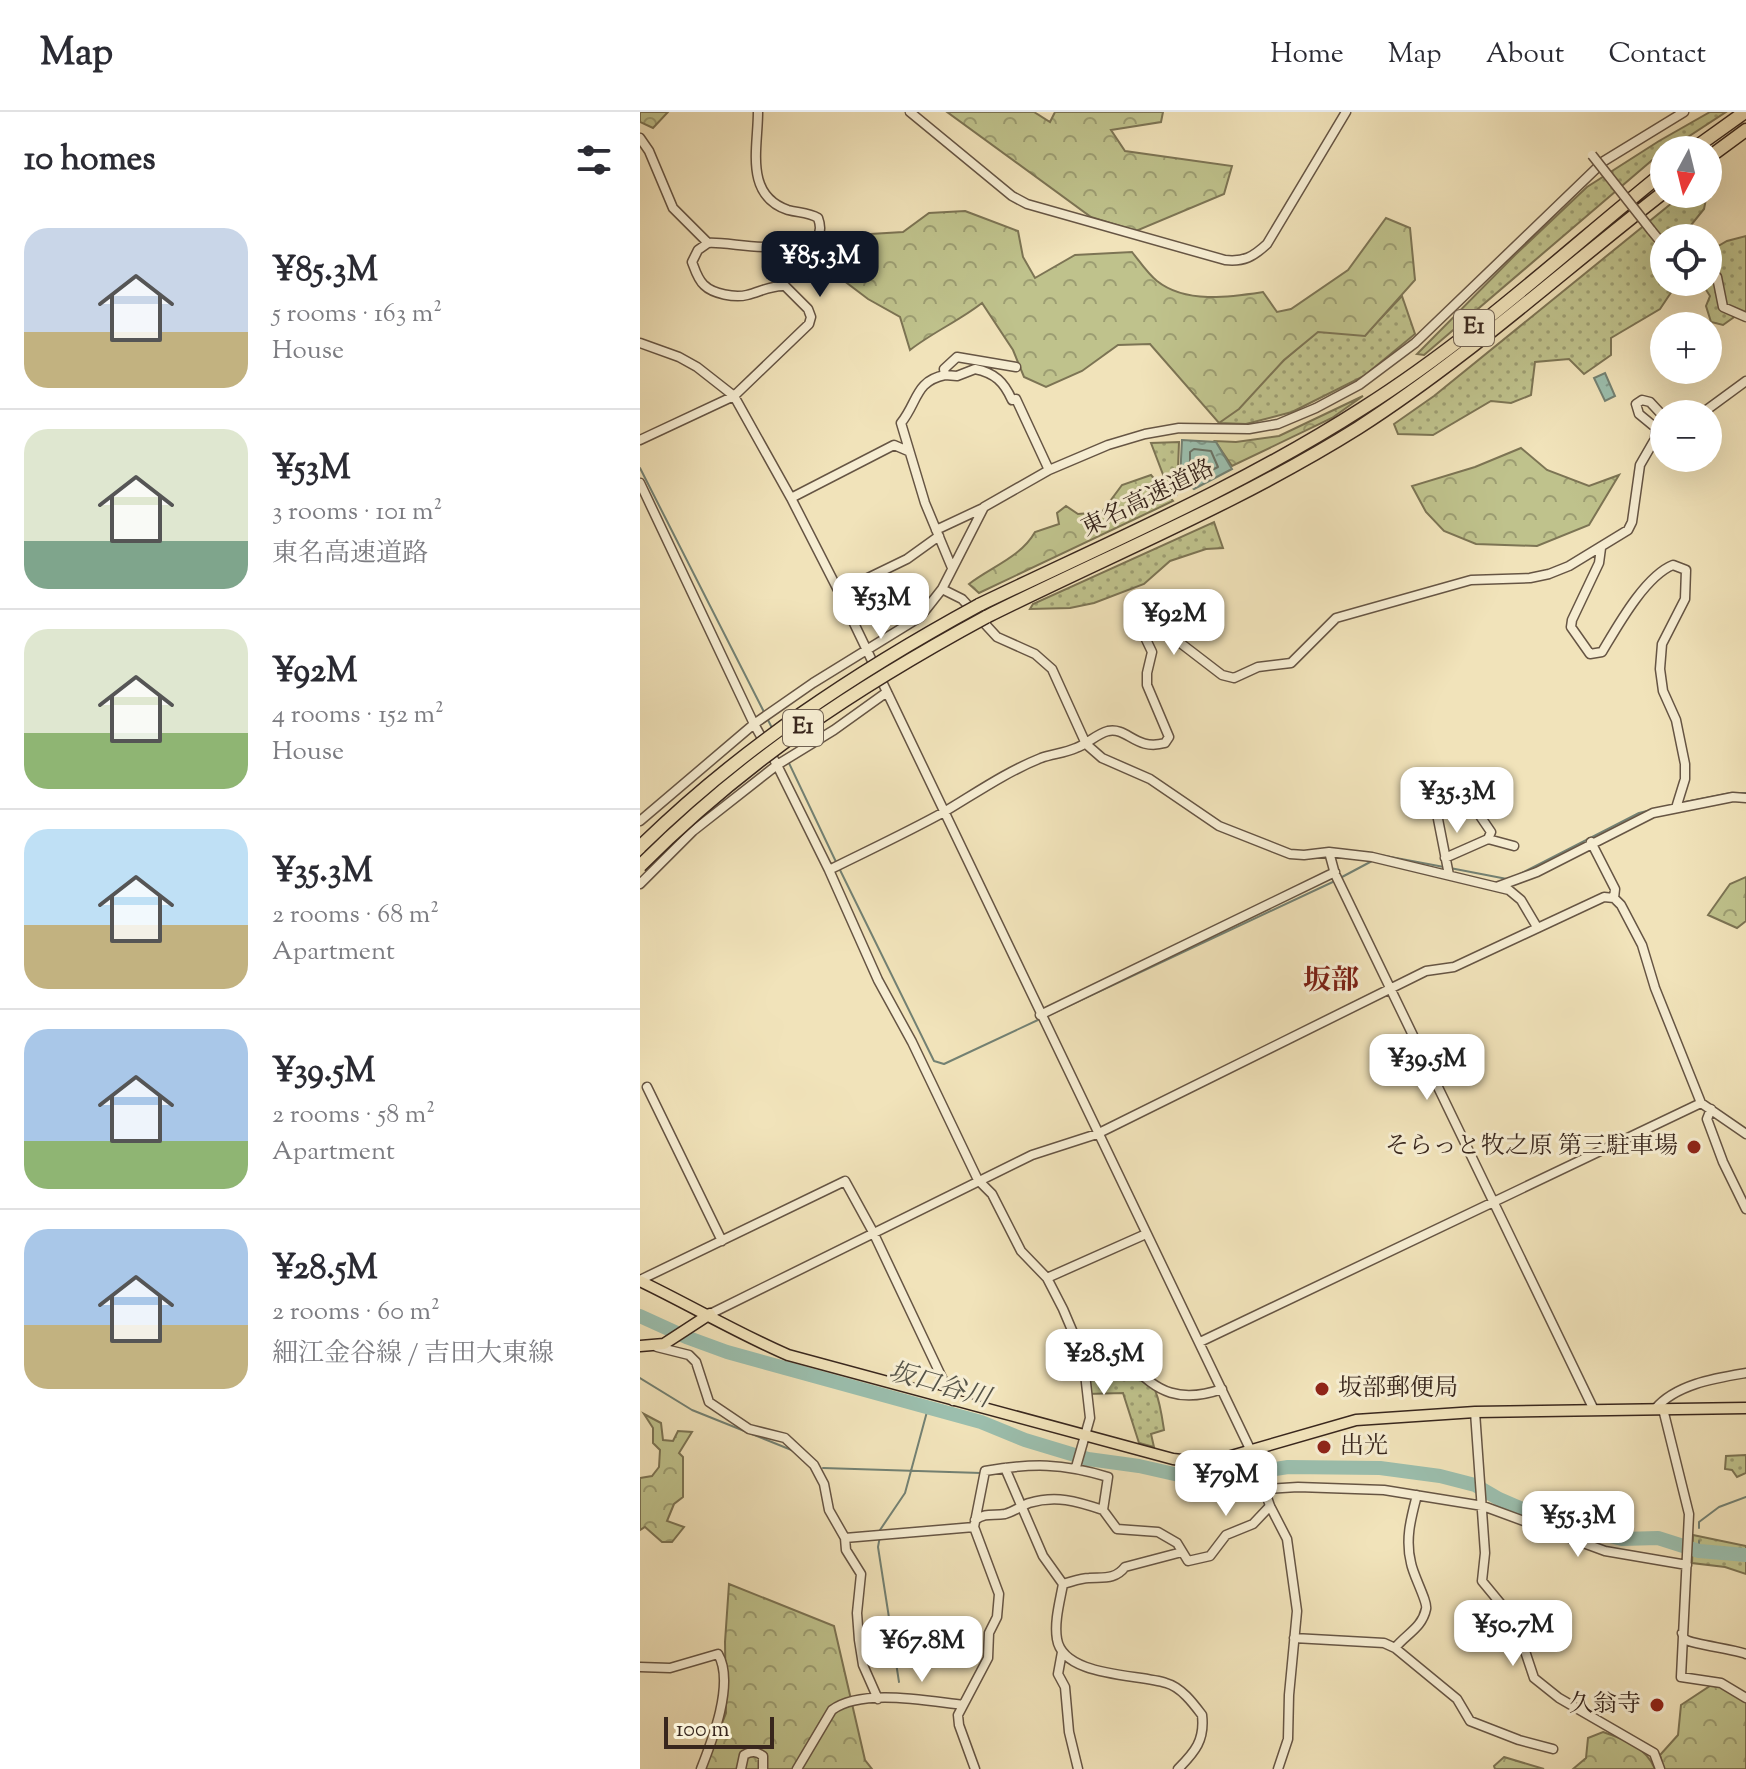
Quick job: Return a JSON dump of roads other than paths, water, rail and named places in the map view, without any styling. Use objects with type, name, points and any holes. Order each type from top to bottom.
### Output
[{"type":"highway","points":[[1712,136],[1745,112]]},
{"type":"highway","points":[[1722,148],[1746,130]]},
{"type":"highway","name":"東名高速道路","points":[[640,866],[704,805],[808,724],[891,670],[986,617],[1208,511],[1273,470],[1452,346],[1650,183]]},
{"type":"highway","name":"東名高速道路","points":[[640,847],[723,772],[794,717],[885,658],[979,605],[1186,506],[1273,470],[1356,428],[1442,370],[1650,203]]},
{"type":"main road","points":[[640,1280],[706,1317],[788,1355],[1086,1439],[1196,1462],[1207,1463],[1356,1420],[1475,1412],[1746,1408]]},
{"type":"main road","points":[[640,1346],[661,1346],[706,1317]]},
{"type":"street","points":[[640,138],[649,151],[673,208],[708,243],[760,249],[807,244],[819,235],[821,226],[818,218],[778,204],[768,198],[757,182],[758,112]]},
{"type":"street","points":[[910,112],[1012,196],[1027,204],[1225,260],[1241,261],[1255,256],[1267,244],[1346,112]]},
{"type":"street","points":[[839,592],[907,559],[938,533],[1049,470],[1108,445],[1179,428],[1249,429],[1278,424],[1359,385],[1415,343],[1604,161],[1684,112]]},
{"type":"street","points":[[1592,155],[1650,229]]},
{"type":"street","points":[[640,440],[734,396],[803,331],[811,317],[808,309],[785,286],[744,296],[711,290],[701,283],[692,262],[698,250],[708,243]]},
{"type":"street","points":[[1721,296],[1723,307],[1746,317]]},
{"type":"street","points":[[640,343],[697,367],[734,396],[791,498],[1251,1451],[1270,1506],[1287,1539],[1297,1611],[1288,1739],[1278,1769]]},
{"type":"street","points":[[945,375],[944,369],[957,357],[1016,367]]},
{"type":"street","points":[[952,568],[908,451],[901,423],[923,384],[931,378],[957,376],[975,369],[997,377],[1012,400],[1016,399],[1049,470]]},
{"type":"street","points":[[1720,400],[1746,381]]},
{"type":"street","points":[[1650,402],[1642,400],[1636,404],[1639,414],[1650,423]]},
{"type":"street","points":[[791,498],[894,445],[908,451]]},
{"type":"street","points":[[835,867],[1041,758],[1086,744],[1098,734],[1121,731],[1132,741],[1148,746],[1165,743],[1169,737],[1147,685],[1152,652],[1142,626],[1148,622],[1167,632],[1222,675],[1234,678],[1258,667],[1291,663],[1336,618],[1471,580],[1530,578],[1549,574],[1569,566],[1628,530],[1632,522],[1640,465],[1650,448]]},
{"type":"street","points":[[640,483],[835,867],[878,980],[912,1042],[978,1180],[992,1194],[1021,1251],[1047,1278],[1063,1309],[1083,1356],[1090,1418],[1076,1467]]},
{"type":"street","points":[[640,821],[762,719],[920,617],[942,589],[984,507]]},
{"type":"street","points":[[1601,548],[1599,563],[1571,627],[1590,654],[1602,652],[1636,598],[1658,575],[1673,565],[1686,570],[1685,599],[1662,644],[1660,669],[1663,691],[1676,720],[1685,764],[1685,779],[1677,805]]},
{"type":"street","points":[[942,589],[962,599],[997,637],[1035,654],[1052,669],[1086,744],[1102,758],[1150,779],[1219,826],[1290,854],[1329,852],[1372,857],[1498,886],[1521,900],[1537,927]]},
{"type":"street","points":[[640,884],[693,831],[780,763],[887,692]]},
{"type":"street","points":[[1498,886],[1537,872],[1653,813],[1677,805],[1746,798]]},
{"type":"street","points":[[1446,860],[1488,839],[1491,832],[1474,807]]},
{"type":"street","points":[[1437,814],[1448,874]]},
{"type":"street","points":[[1488,839],[1514,846]]},
{"type":"street","points":[[1591,842],[1615,889],[1614,898]]},
{"type":"street","points":[[1329,852],[1337,876],[1492,1203],[1594,1410]]},
{"type":"street","points":[[1042,1018],[1337,876]]},
{"type":"street","points":[[706,1317],[978,1180],[1032,1155],[1097,1134],[1426,971],[1454,967],[1604,897],[1614,898],[1621,905],[1642,945],[1655,988],[1701,1103],[1746,1134]]},
{"type":"street","points":[[647,1087],[722,1241]]},
{"type":"street","points":[[1200,1342],[1701,1103]]},
{"type":"street","points":[[1711,1109],[1707,1119],[1723,1162],[1746,1209]]},
{"type":"street","points":[[640,1280],[845,1181],[873,1232],[953,1402]]},
{"type":"street","points":[[1047,1278],[1146,1234]]},
{"type":"street","points":[[661,1346],[689,1355],[696,1362],[709,1402],[719,1410],[749,1429],[785,1438],[814,1465],[824,1484],[829,1510],[845,1538],[846,1550],[861,1574],[857,1613],[859,1640],[863,1665],[878,1699]]},
{"type":"street","points":[[1083,1356],[1129,1361],[1142,1377],[1187,1397],[1200,1397],[1222,1389]]},
{"type":"street","points":[[1746,1373],[1689,1387],[1662,1401],[1659,1409],[1685,1493],[1689,1538],[1681,1632],[1681,1677],[1721,1683],[1746,1698]]},
{"type":"street","points":[[1475,1412],[1485,1553],[1482,1581],[1515,1621],[1534,1678],[1559,1698],[1654,1753],[1660,1769]]},
{"type":"street","points":[[975,1769],[958,1715],[988,1658],[989,1633],[997,1617],[999,1594],[975,1523],[984,1474],[1027,1464],[1076,1467],[1108,1477],[1103,1510]]},
{"type":"street","points":[[1006,1471],[1043,1556],[1063,1584],[1056,1629],[1062,1652],[1084,1666],[1167,1683],[1182,1692],[1202,1715],[1201,1741],[1178,1769]]},
{"type":"street","points":[[1264,1489],[1384,1490],[1483,1506],[1605,1551],[1687,1563]]},
{"type":"street","points":[[1395,1648],[1418,1628],[1427,1608],[1426,1599],[1417,1586],[1408,1544],[1408,1528],[1417,1495]]},
{"type":"street","points":[[845,1538],[975,1523],[984,1514],[1007,1514],[1022,1505],[1047,1497],[1103,1510],[1117,1529],[1158,1532],[1177,1543],[1188,1561],[1210,1556],[1226,1535],[1253,1524],[1270,1506]]},
{"type":"street","points":[[1063,1584],[1089,1578],[1102,1579],[1119,1574],[1125,1567],[1182,1552]]},
{"type":"street","points":[[1681,1632],[1684,1639],[1690,1642],[1726,1647],[1746,1654]]},
{"type":"street","points":[[1294,1638],[1384,1643],[1395,1648],[1457,1699],[1470,1721],[1553,1749]]},
{"type":"street","points":[[1062,1652],[1058,1674],[1065,1687],[1069,1732],[1078,1769]]},
{"type":"street","points":[[640,1667],[670,1668],[718,1654],[723,1669],[720,1713],[701,1769]]},
{"type":"street","points":[[797,1769],[832,1710],[851,1700],[909,1699],[963,1705]]},
{"type":"street","points":[[741,1769],[744,1755],[758,1752],[763,1756],[763,1769]]},
{"type":"water","points":[[1605,373],[1615,396],[1605,401],[1594,378]]},
{"type":"water","points":[[1182,440],[1216,442],[1232,469],[1194,489],[1180,479]]},
{"type":"waterway","points":[[640,468],[764,712]]},
{"type":"waterway","points":[[767,718],[773,730]]},
{"type":"waterway","points":[[788,761],[837,864]]},
{"type":"waterway","points":[[1680,803],[1746,793]]},
{"type":"waterway","points":[[1520,874],[1639,813],[1651,810]]},
{"type":"waterway","points":[[1380,855],[1444,867]]},
{"type":"waterway","points":[[1342,877],[1372,861]]},
{"type":"waterway","points":[[1450,868],[1507,879]]},
{"type":"waterway","points":[[840,870],[934,1061],[944,1064],[1040,1019]]},
{"type":"waterway","points":[[1049,1015],[1337,880]]},
{"type":"waterway","name":"坂口谷川","points":[[640,1316],[727,1352],[981,1422],[1025,1440],[1088,1459],[1192,1478],[1219,1478],[1288,1467],[1380,1468],[1440,1476],[1475,1485],[1546,1519],[1583,1529],[1622,1539],[1658,1538],[1699,1551],[1746,1555]]},
{"type":"waterway","points":[[640,1378],[692,1410],[794,1451]]},
{"type":"waterway","points":[[880,1530],[905,1493],[928,1408]]},
{"type":"waterway","name":"坂口谷川","points":[[1087,1464],[1088,1459]]},
{"type":"waterway","points":[[823,1468],[981,1473]]},
{"type":"waterway","points":[[1699,1528],[1699,1522],[1719,1507],[1746,1497]]},
{"type":"waterway","points":[[880,1536],[878,1547],[899,1682]]},
{"type":"waterway","points":[[1699,1541],[1699,1551]]},
{"type":"place","name":"そらっと牧之原 第三駐車場","points":[[1694,1147]]},
{"type":"place","name":"坂部郵便局","points":[[1322,1389]]},
{"type":"place","name":"出光","points":[[1324,1447]]},
{"type":"place","name":"久翁寺","points":[[1657,1705]]},
{"type":"district","name":"坂部","points":[[1331,982]]}]
